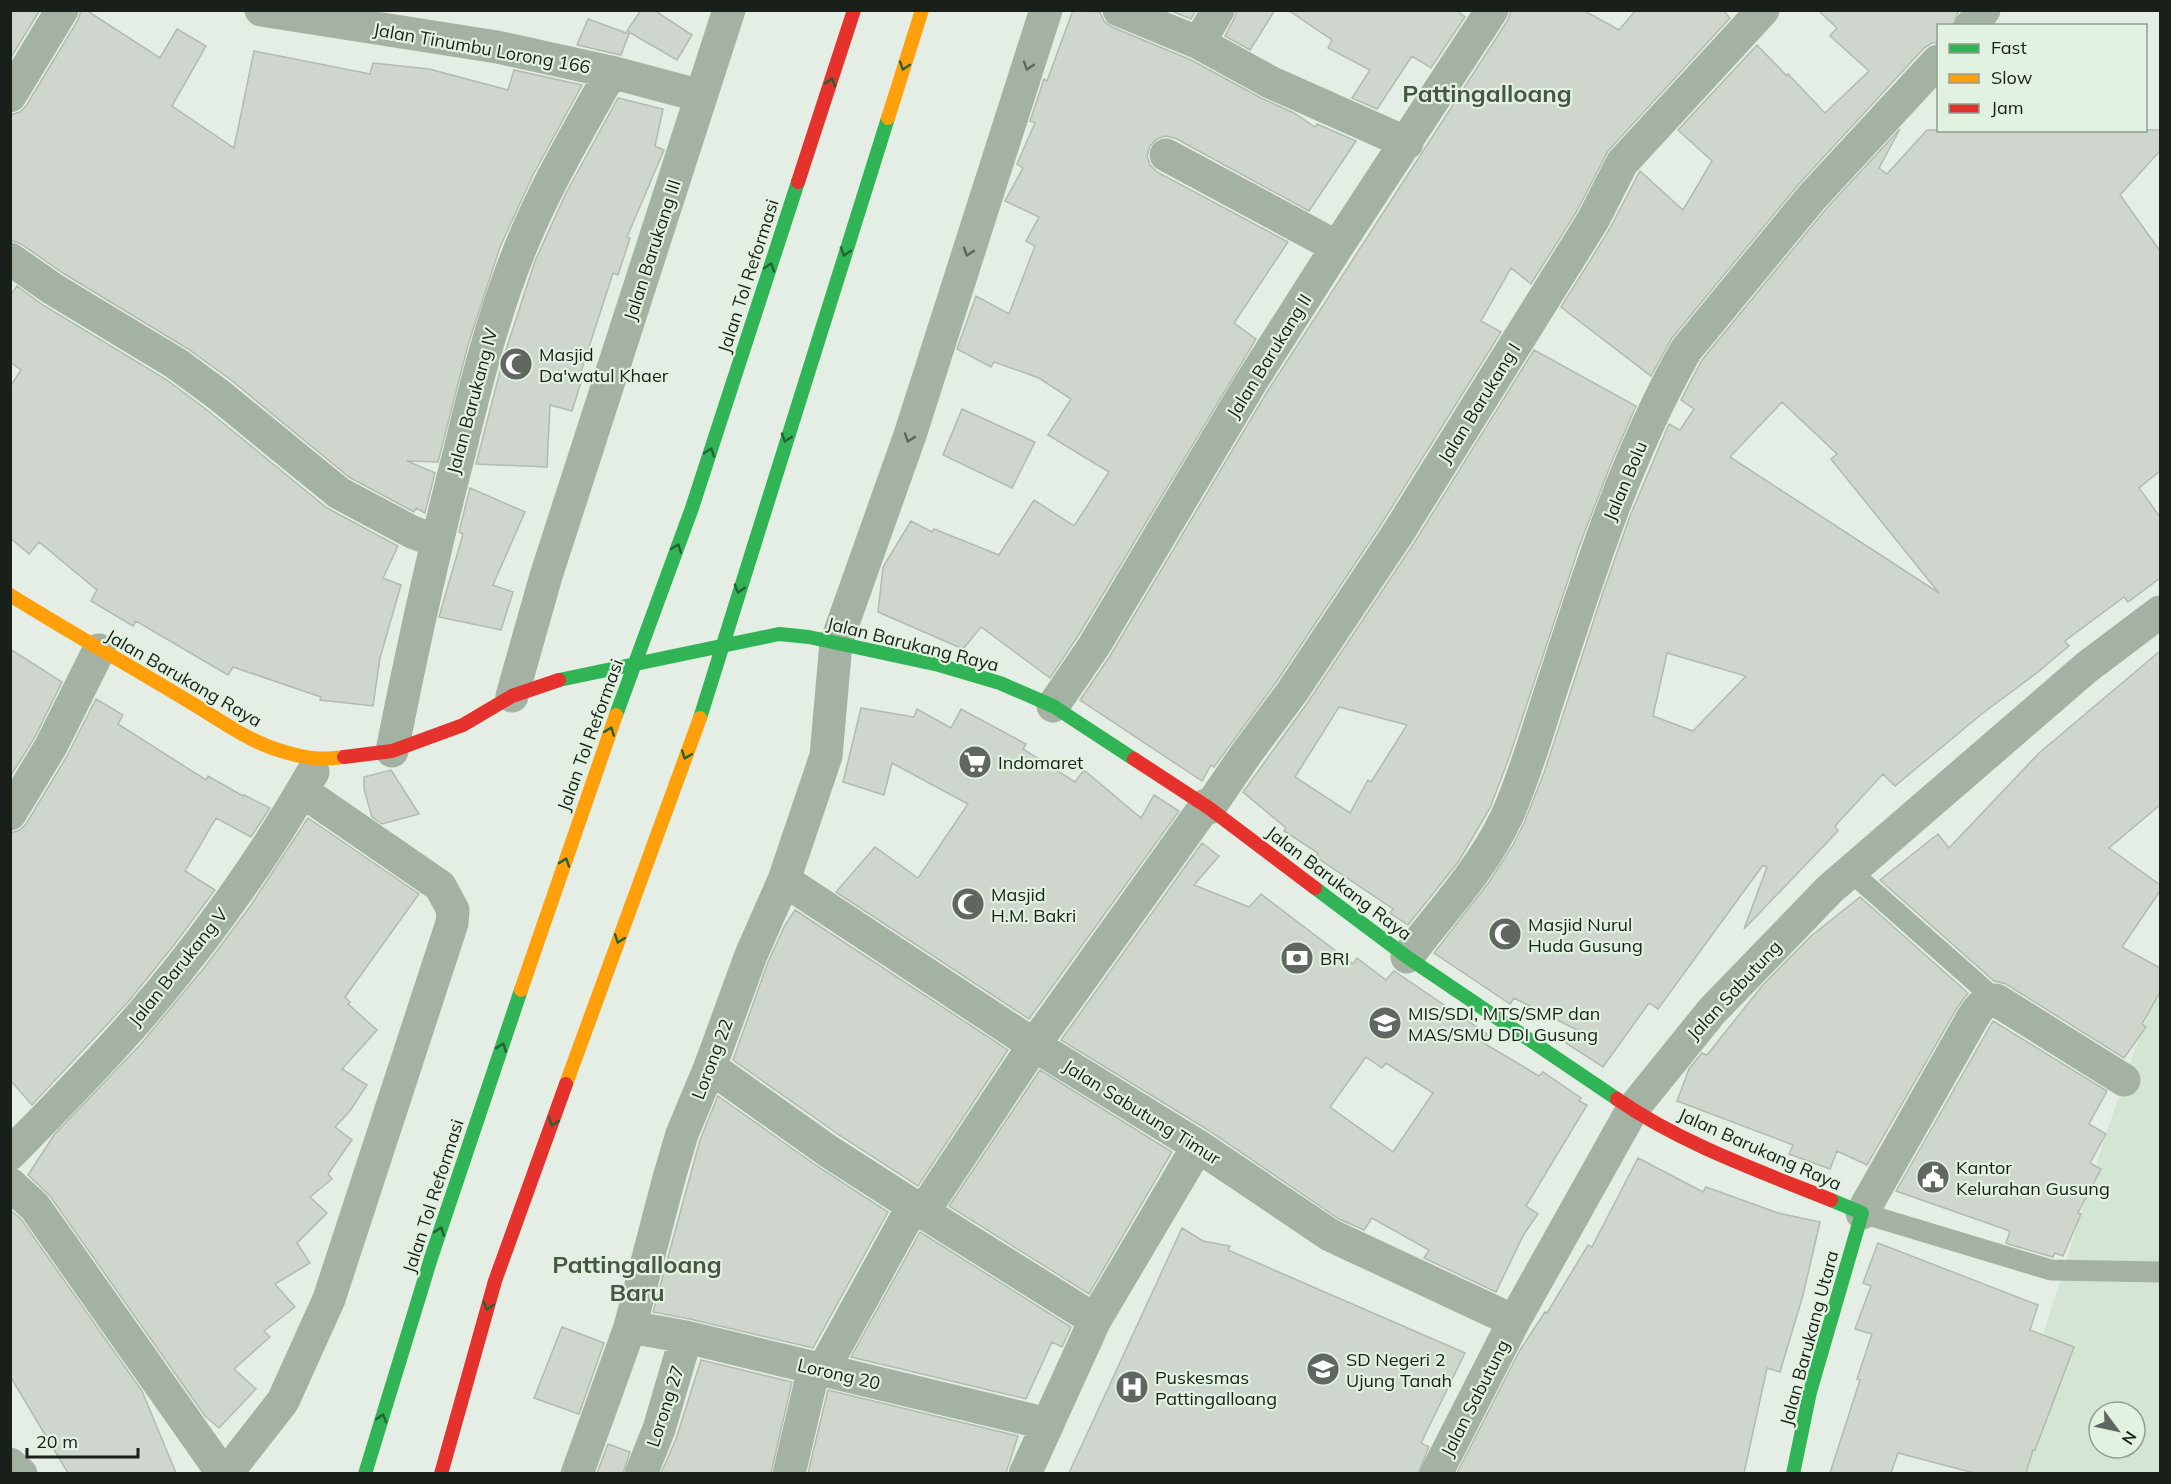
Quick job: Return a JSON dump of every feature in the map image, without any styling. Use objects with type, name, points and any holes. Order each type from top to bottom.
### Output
[{"type":"main road","name":"Jalan Tol Reformasi","points":[[365,1473],[431,1258],[590,786],[692,508],[854,10]]},
{"type":"main road","points":[[441,1473],[495,1281],[706,700],[756,533],[922,10]]},
{"type":"main road","name":"Jalan Barukang Raya","points":[[10,595],[240,733],[283,752],[320,760],[392,751],[463,725],[512,696],[559,680],[779,634],[836,643],[939,665],[1000,683],[1053,706],[1208,807],[1407,957],[1632,1110],[1717,1154],[1862,1213]]},
{"type":"main road","name":"Jalan Barukang Utara","points":[[1793,1473],[1810,1392],[1862,1213]]},
{"type":"street","points":[[10,96],[62,10]]},
{"type":"street","name":"Jalan Tinumbu Lorong 166","points":[[261,10],[366,19],[612,72],[701,96]]},
{"type":"street","name":"Jalan Barukang III","points":[[512,696],[546,576],[729,10]]},
{"type":"street","points":[[836,643],[910,435],[1046,10]]},
{"type":"street","points":[[1119,10],[1199,43],[1270,82],[1407,143]]},
{"type":"street","points":[[1199,43],[1218,10]]},
{"type":"street","name":"Jalan Barukang II","points":[[1053,706],[1094,646],[1245,393],[1337,247],[1492,10]]},
{"type":"street","name":"Jalan Barukang I","points":[[789,1473],[818,1369],[918,1209],[1034,1045],[1292,692],[1398,533],[1593,220],[1622,163],[1763,10]]},
{"type":"street","points":[[1973,24],[1984,10]]},
{"type":"street","name":"Jalan Bolu","points":[[1407,957],[1467,880],[1492,844],[1506,817],[1527,763],[1616,497],[1670,377],[1686,350],[1812,197],[1937,62]]},
{"type":"street","name":"Jalan Barukang IV","points":[[392,751],[436,541],[494,318],[514,263],[544,194],[612,72]]},
{"type":"street","points":[[1166,155],[1337,247]]},
{"type":"street","points":[[10,259],[53,289],[177,364],[354,503],[412,532],[436,541]]},
{"type":"street","name":"Jalan Sabutung","points":[[1436,1473],[1514,1321],[1632,1110],[1712,1011],[1850,871],[2087,667],[2160,612]]},
{"type":"street","name":"Lorong 22","points":[[577,1473],[630,1327],[682,1134],[710,1067],[751,955],[784,880],[826,756],[836,643]]},
{"type":"street","points":[[10,814],[51,746],[99,650]]},
{"type":"street","name":"Jalan Barukang V","points":[[10,1154],[89,1073],[178,970],[223,912],[320,760]]},
{"type":"street","points":[[10,1184],[35,1207],[224,1473],[283,1401],[329,1299],[452,923],[453,910],[440,886],[302,791]]},
{"type":"street","name":"Jalan Sabutung Timur","points":[[784,880],[1034,1045],[1198,1146],[1330,1235],[1514,1321]]},
{"type":"street","points":[[1862,1213],[1973,1017],[1989,1000],[1996,1000],[2124,1080]]},
{"type":"street","points":[[710,1067],[828,1150],[1095,1320]]},
{"type":"street","points":[[1025,1473],[1095,1320],[1198,1146]]},
{"type":"street","name":"Lorong 20","points":[[630,1327],[686,1337],[1048,1424]]},
{"type":"street","name":"Lorong 27","points":[[641,1473],[659,1429],[686,1337]]},
{"type":"street","points":[[10,1464],[21,1473]]},
{"type":"lane","points":[[1850,871],[1996,1000]]},
{"type":"lane","points":[[1862,1213],[2051,1270],[2160,1272]]},
{"type":"shaded area","points":[[2160,977],[2160,1473],[1999,1474],[2108,1128]]},
{"type":"building","points":[[10,10],[40,10],[10,59]]},
{"type":"building","points":[[81,10],[86,10],[160,58],[177,29],[206,46],[172,106],[234,148],[254,51],[370,74],[373,63],[429,69],[508,90],[514,70],[582,85],[533,175],[500,247],[468,345],[438,462],[407,461],[435,473],[425,513],[416,508],[414,512],[349,477],[231,380],[188,349],[63,273],[21,244],[10,240],[10,115],[20,112],[26,106],[78,20]]},
{"type":"building","points":[[641,10],[654,10],[692,35],[677,60],[627,31]]},
{"type":"building","points":[[1073,10],[1100,12],[1104,21],[1112,27],[1191,60],[1294,113],[1315,127],[1317,124],[1356,141],[1309,211],[1175,138],[1165,136],[1157,139],[1150,146],[1147,156],[1150,165],[1157,172],[1288,242],[1234,323],[1256,339],[1078,636],[1050,678],[981,627],[963,649],[878,612],[883,567],[911,521],[932,532],[934,529],[999,555],[1034,500],[1074,526],[1109,472],[1048,435],[1071,399],[1039,378],[994,362],[991,367],[957,349],[976,296],[1009,314],[1035,246],[1026,241],[1039,217],[1005,201],[1023,168],[1017,164],[1035,123],[1030,121],[1044,79],[1047,81]]},
{"type":"building","points":[[1169,10],[1196,10],[1191,19]]},
{"type":"building","points":[[1237,10],[1275,10],[1250,50],[1225,36]]},
{"type":"building","points":[[1288,10],[1456,10],[1465,17],[1431,68],[1412,56],[1377,109],[1352,98],[1370,70],[1328,48],[1332,40]]},
{"type":"building","points":[[1511,10],[1583,10],[1619,30],[1636,10],[1723,10],[1730,18],[1608,151],[1577,211],[1531,284],[1511,268],[1481,321],[1501,332],[1382,523],[1277,681],[1214,767],[1211,765],[1202,781],[1080,700],[1110,656],[1267,392],[1508,20]]},
{"type":"building","points":[[1818,10],[1959,10],[1954,24],[1937,24],[1937,43],[1924,48],[1798,185],[1672,338],[1651,376],[1561,307],[1609,230],[1640,171],[1683,210],[1712,161],[1678,130],[1757,45],[1825,113],[1869,71],[1830,36],[1837,28]]},
{"type":"building","points":[[588,19],[629,34],[621,55],[577,45]]},
{"type":"building","points":[[618,98],[663,109],[655,146],[664,150],[627,237],[630,238],[618,275],[613,273],[578,381],[581,382],[572,411],[550,405],[547,467],[476,464],[504,356],[535,261],[566,193]]},
{"type":"building","points":[[1900,129],[1879,168],[1887,174],[1927,130],[1937,130],[1937,132],[2147,132],[2147,130],[2160,130],[2160,151],[2120,195],[2160,251],[2160,471],[2139,488],[2160,517],[2160,578],[2128,602],[2124,597],[2065,641],[2069,646],[1895,786],[1883,774],[1835,826],[1838,831],[1744,929],[1767,867],[1763,865],[1658,1009],[1649,1003],[1603,1067],[1566,1043],[1577,1030],[1514,998],[1510,1004],[1434,953],[1489,882],[1524,823],[1545,770],[1630,516],[1669,424],[1680,430],[1694,409],[1681,400],[1702,360],[1826,209]],"holes":[[[1782,402],[1837,454],[1831,459],[1939,593],[1730,457]],[[1667,653],[1746,676],[1693,731],[1653,716]]]},
{"type":"building","points":[[17,286],[43,305],[167,380],[327,508],[398,546],[383,578],[401,585],[380,658],[373,706],[320,700],[321,697],[233,667],[228,675],[136,621],[133,626],[91,601],[97,590],[39,542],[29,554],[10,538],[10,387],[21,370],[10,362],[10,296]]},
{"type":"building","points":[[1534,350],[1636,406],[1580,544],[1509,758],[1490,808],[1459,861],[1408,925],[1390,913],[1393,909],[1316,857],[1318,853],[1284,831],[1286,828],[1243,792],[1308,702],[1414,543]],"holes":[[[1339,707],[1407,725],[1371,782],[1368,780],[1350,813],[1295,777]]]},
{"type":"building","points":[[962,409],[1035,442],[1012,488],[943,455]]},
{"type":"building","points":[[470,488],[525,512],[493,585],[513,592],[501,630],[439,617],[463,534],[459,532]]},
{"type":"building","points":[[10,649],[62,682],[35,737],[10,777]]},
{"type":"building","points":[[2160,651],[2160,805],[2109,848],[2160,885],[2160,891],[2122,947],[2160,968],[2160,992],[2142,1024],[2146,1027],[2124,1058],[2006,984],[1994,981],[1880,880],[1938,834],[1949,848],[2039,753]]},
{"type":"building","points":[[96,699],[123,715],[118,724],[206,780],[208,776],[270,808],[251,837],[216,818],[185,871],[215,890],[128,1002],[32,1105],[10,1080],[10,833],[20,830],[26,824],[67,756]]},
{"type":"building","points":[[861,708],[914,717],[917,709],[951,728],[961,709],[1026,744],[1023,749],[1075,782],[1084,770],[1141,818],[1154,795],[1179,811],[1029,1019],[836,892],[875,847],[918,878],[968,804],[892,763],[884,795],[843,782]]},
{"type":"building","points":[[391,770],[419,814],[382,824],[372,817],[364,789],[364,777]]},
{"type":"building","points":[[308,818],[419,894],[345,997],[350,1002],[348,1004],[377,1030],[342,1069],[367,1085],[350,1111],[335,1127],[352,1140],[328,1174],[332,1179],[310,1197],[327,1213],[297,1243],[310,1263],[275,1284],[295,1307],[264,1331],[270,1337],[234,1369],[256,1389],[219,1428],[205,1416],[50,1196],[28,1175],[54,1135],[140,1045],[204,968],[249,908]]},
{"type":"building","points":[[1202,843],[1219,856],[1194,885],[1249,907],[1261,894],[1353,964],[1357,958],[1386,980],[1394,971],[1487,1034],[1482,1042],[1539,1076],[1543,1072],[1581,1098],[1579,1101],[1587,1105],[1526,1206],[1538,1214],[1524,1234],[1496,1292],[1424,1258],[1429,1250],[1372,1218],[1364,1230],[1339,1219],[1208,1130],[1061,1040]],"holes":[[[1366,1057],[1382,1068],[1386,1063],[1433,1093],[1393,1152],[1330,1107]]]},
{"type":"building","points":[[1860,897],[1968,993],[1957,1008],[1867,1165],[1837,1151],[1830,1169],[1789,1154],[1793,1145],[1677,1101],[1689,1069],[1702,1053],[1707,1055],[1762,986],[1811,936]]},
{"type":"building","points":[[795,910],[1008,1050],[918,1186],[839,1135],[733,1060],[768,962],[785,925]]},
{"type":"building","points":[[1993,1021],[2107,1091],[2089,1124],[2106,1134],[2090,1163],[2101,1169],[2078,1213],[2081,1214],[2063,1256],[2055,1253],[2053,1257],[2008,1244],[2006,1243],[2010,1231],[1896,1191]]},
{"type":"building","points":[[1040,1070],[1172,1152],[1089,1294],[949,1206]]},
{"type":"building","points":[[718,1096],[817,1166],[888,1212],[813,1348],[653,1312],[700,1140]]},
{"type":"building","points":[[1638,1158],[1703,1192],[1706,1187],[1778,1213],[1820,1222],[1803,1295],[1780,1372],[1767,1368],[1744,1473],[1457,1473],[1520,1350],[1545,1312],[1547,1313],[1588,1245],[1592,1247]]},
{"type":"building","points":[[10,1210],[21,1219],[142,1391],[176,1473],[68,1473],[10,1376]]},
{"type":"building","points":[[1182,1228],[1203,1241],[1230,1246],[1228,1250],[1465,1353],[1421,1443],[1429,1447],[1418,1473],[1069,1473]]},
{"type":"building","points":[[920,1232],[1071,1327],[1062,1347],[1052,1342],[1026,1399],[851,1357]]},
{"type":"building","points":[[1878,1243],[2038,1305],[2030,1330],[2074,1347],[2026,1473],[1974,1473],[1898,1453],[1891,1473],[1830,1473],[1860,1380],[1857,1379],[1872,1334],[1855,1329],[1871,1286],[1863,1283]]},
{"type":"building","points":[[562,1327],[604,1343],[579,1414],[534,1398]]},
{"type":"building","points":[[701,1360],[792,1382],[771,1473],[661,1473],[676,1439]]},
{"type":"building","points":[[828,1390],[1018,1436],[1006,1473],[808,1473]]},
{"type":"building","points":[[608,1444],[630,1452],[623,1473],[597,1473]]},
{"type":"traffic: fast","points":[[700,718],[888,118]]},
{"type":"traffic: fast","points":[[616,715],[692,508],[798,182]]},
{"type":"traffic: fast","points":[[559,680],[779,634],[809,637],[939,665],[1000,683],[1053,706],[1134,759]]},
{"type":"traffic: fast","points":[[1315,888],[1407,957],[1617,1099]]},
{"type":"traffic: fast","points":[[365,1474],[431,1258],[521,990]]},
{"type":"traffic: fast","points":[[1793,1474],[1810,1392],[1862,1213],[1831,1200]]},
{"type":"traffic: slow","points":[[888,118],[922,10]]},
{"type":"traffic: slow","points":[[10,595],[259,743],[308,757],[321,759],[344,757]]},
{"type":"traffic: slow","points":[[521,990],[616,715]]},
{"type":"traffic: slow","points":[[566,1084],[700,718]]},
{"type":"traffic: jam","points":[[798,182],[854,10]]},
{"type":"traffic: jam","points":[[344,757],[392,751],[463,725],[512,696],[559,680]]},
{"type":"traffic: jam","points":[[1134,759],[1209,808],[1315,888]]},
{"type":"traffic: jam","points":[[441,1474],[495,1281],[566,1084]]},
{"type":"traffic: jam","points":[[1617,1099],[1694,1143],[1831,1200]]},
{"type":"place","name":"Masjid Da'watul Khaer","points":[[516,364]]},
{"type":"place","name":"Indomaret","points":[[975,762]]},
{"type":"place","name":"Masjid H.M. Bakri","points":[[968,904]]},
{"type":"place","name":"Masjid Nurul Huda Gusung","points":[[1505,934]]},
{"type":"place","name":"BRI","points":[[1297,958]]},
{"type":"place","name":"MIS/SDI, MTS/SMP dan MAS/SMU DDI Gusung","points":[[1385,1023]]},
{"type":"place","name":"Kantor Kelurahan Gusung","points":[[1933,1177]]},
{"type":"place","name":"SD Negeri 2 Ujung Tanah","points":[[1323,1369]]},
{"type":"place","name":"Puskesmas Pattingalloang","points":[[1132,1387]]},
{"type":"district","name":"Pattingalloang","points":[[1487,93]]},
{"type":"district","name":"Pattingalloang Baru","points":[[637,1278]]}]
